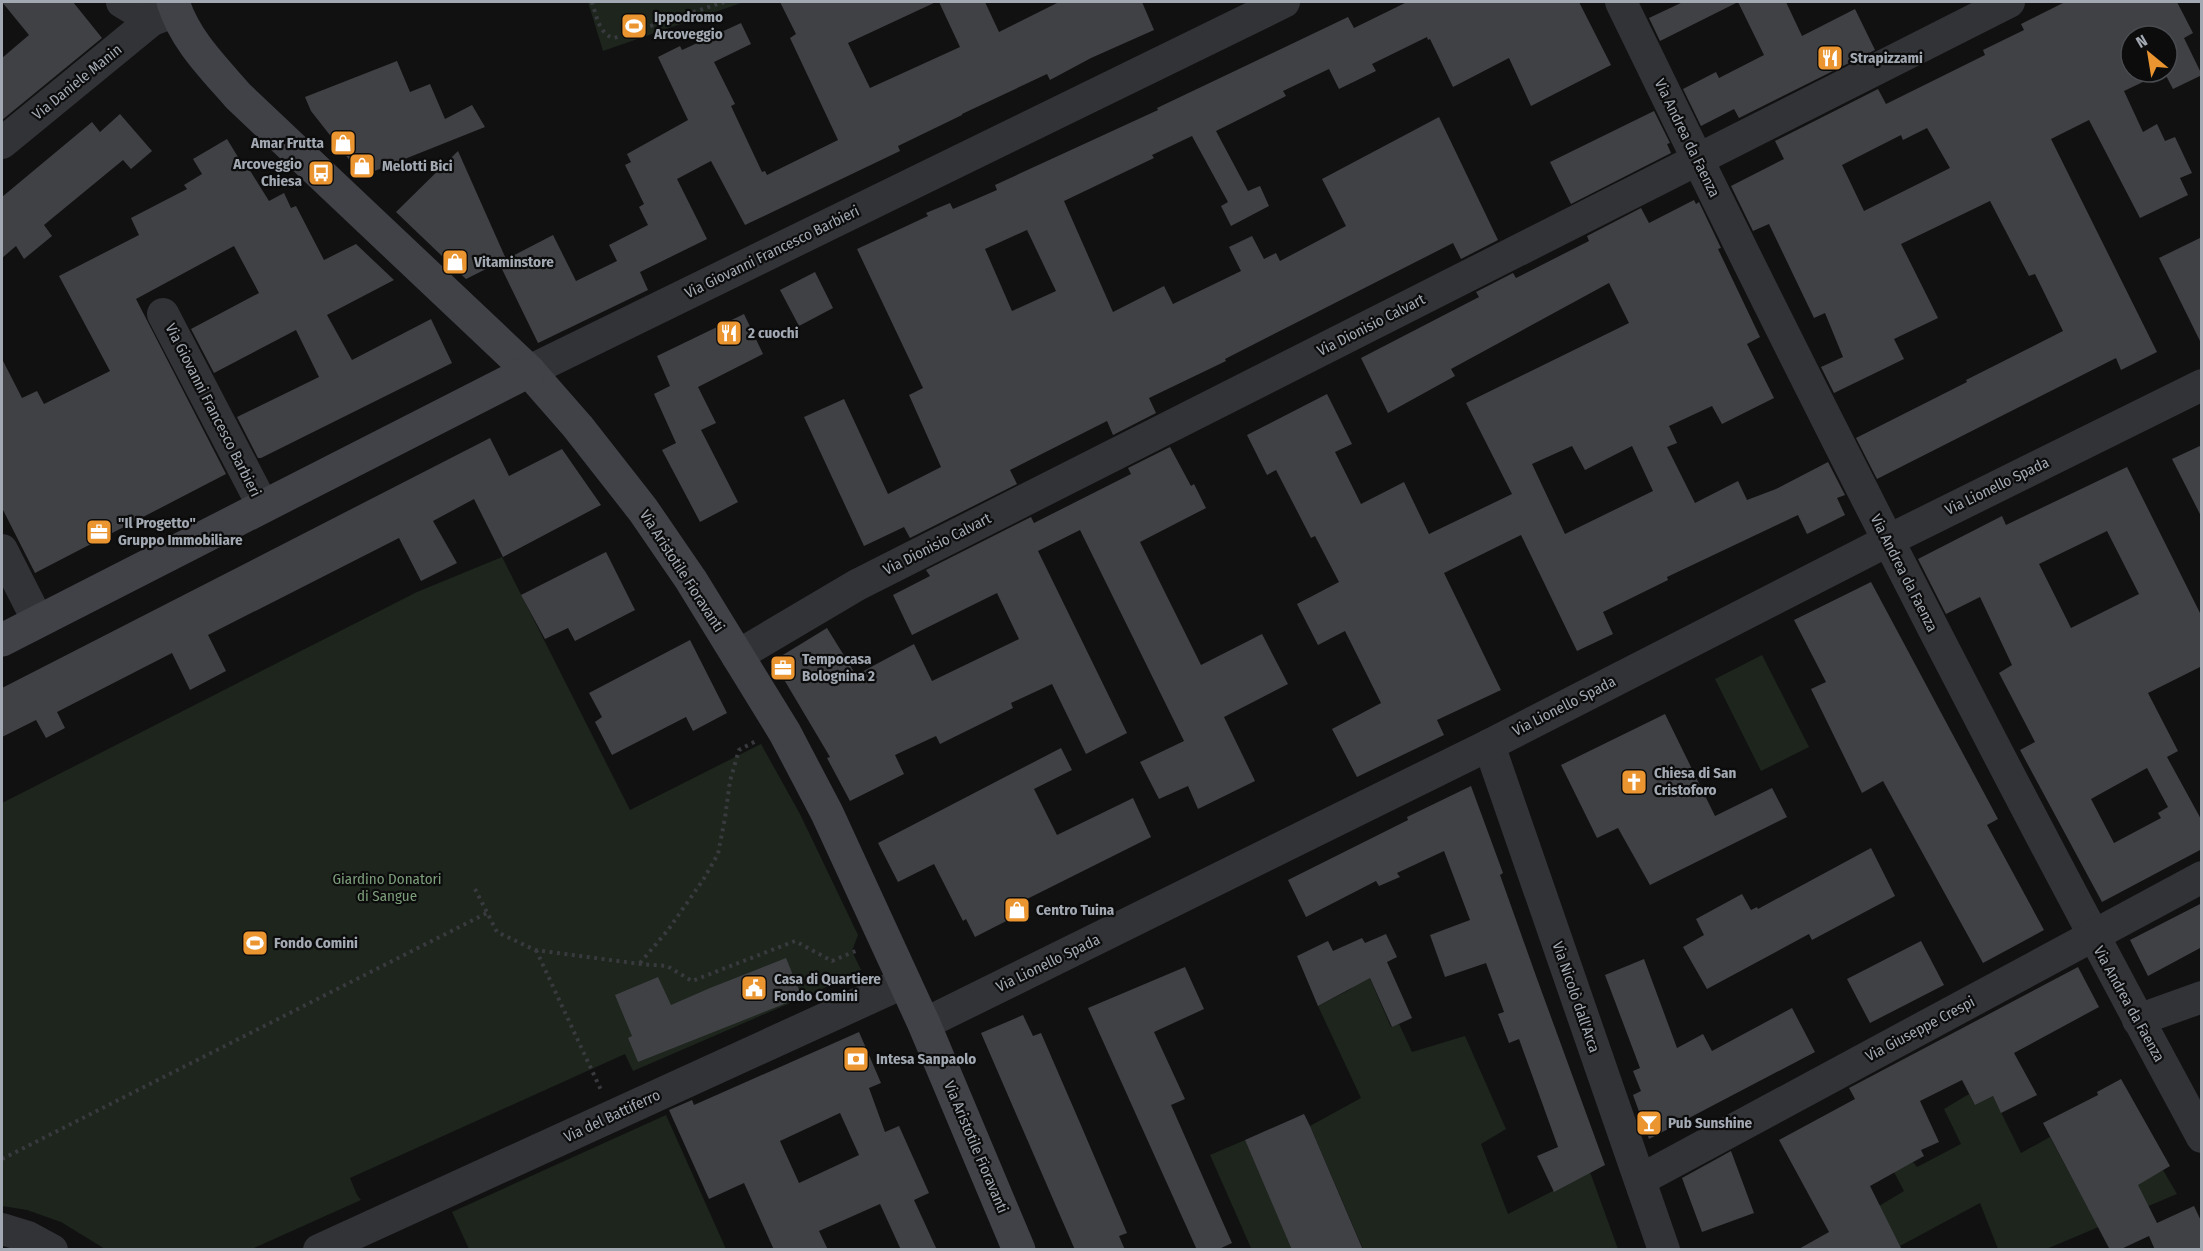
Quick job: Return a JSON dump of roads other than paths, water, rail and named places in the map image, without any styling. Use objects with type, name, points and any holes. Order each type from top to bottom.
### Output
[{"type":"street","points":[[122,2],[167,11]]},
{"type":"street","name":"Via Giovanni Francesco Barbieri","points":[[2,640],[529,371],[1284,2]]},
{"type":"street","name":"Via Andrea da Faenza","points":[[1621,2],[1887,541],[2092,936],[2202,1137]]},
{"type":"street","name":"Via Dionisio Calvart","points":[[737,656],[857,585],[2009,2]]},
{"type":"street","name":"Via Daniele Manin","points":[[2,143],[167,11]]},
{"type":"street","name":"Via Aristotile Fioravanti","points":[[167,11],[196,49],[238,96],[529,371],[578,427],[643,510],[691,580],[785,733],[827,813],[924,1024],[1019,1250]]},
{"type":"street","name":"Via Giovanni Francesco Barbieri","points":[[163,314],[263,506]]},
{"type":"street","name":"Via Lionello Spada","points":[[924,1024],[1489,745],[1887,541],[2202,385]]},
{"type":"street","points":[[2,550],[38,621]]},
{"type":"street","name":"Via Nicolò dall'Arca","points":[[1489,745],[1664,1250]]},
{"type":"street","name":"Via Giuseppe Crespi","points":[[1640,1180],[2202,877]]},
{"type":"street","name":"Via del Battiferro","points":[[338,1246],[612,1116],[905,982]]},
{"type":"street","points":[[2138,1020],[2202,997]]},
{"type":"street","points":[[2,1229],[28,1237],[52,1250]]},
{"type":"place","name":"Ippodromo Arcoveggio","points":[[634,26]]},
{"type":"place","name":"Strapizzami","points":[[1830,58]]},
{"type":"place","name":"Amar Frutta","points":[[343,143]]},
{"type":"place","name":"Melotti Bici","points":[[362,166]]},
{"type":"place","name":"Arcoveggio Chiesa","points":[[321,173]]},
{"type":"place","name":"Vitaminstore","points":[[455,262]]},
{"type":"place","name":"2 cuochi","points":[[729,333]]},
{"type":"place","name":"\"Il Progetto\" Gruppo Immobiliare","points":[[99,532]]},
{"type":"place","name":"Tempocasa Bolognina 2","points":[[783,668]]},
{"type":"place","name":"Chiesa di San Cristoforo","points":[[1634,782]]},
{"type":"place","name":"Centro Tuina","points":[[1017,910]]},
{"type":"place","name":"Fondo Comini","points":[[255,943]]},
{"type":"place","name":"Casa di Quartiere Fondo Comini","points":[[754,988]]},
{"type":"place","name":"Intesa Sanpaolo","points":[[856,1059]]},
{"type":"place","name":"Pub Sunshine","points":[[1649,1123]]},
{"type":"park label","name":"Giardino Donatori di Sangue","points":[[387,888]]}]
